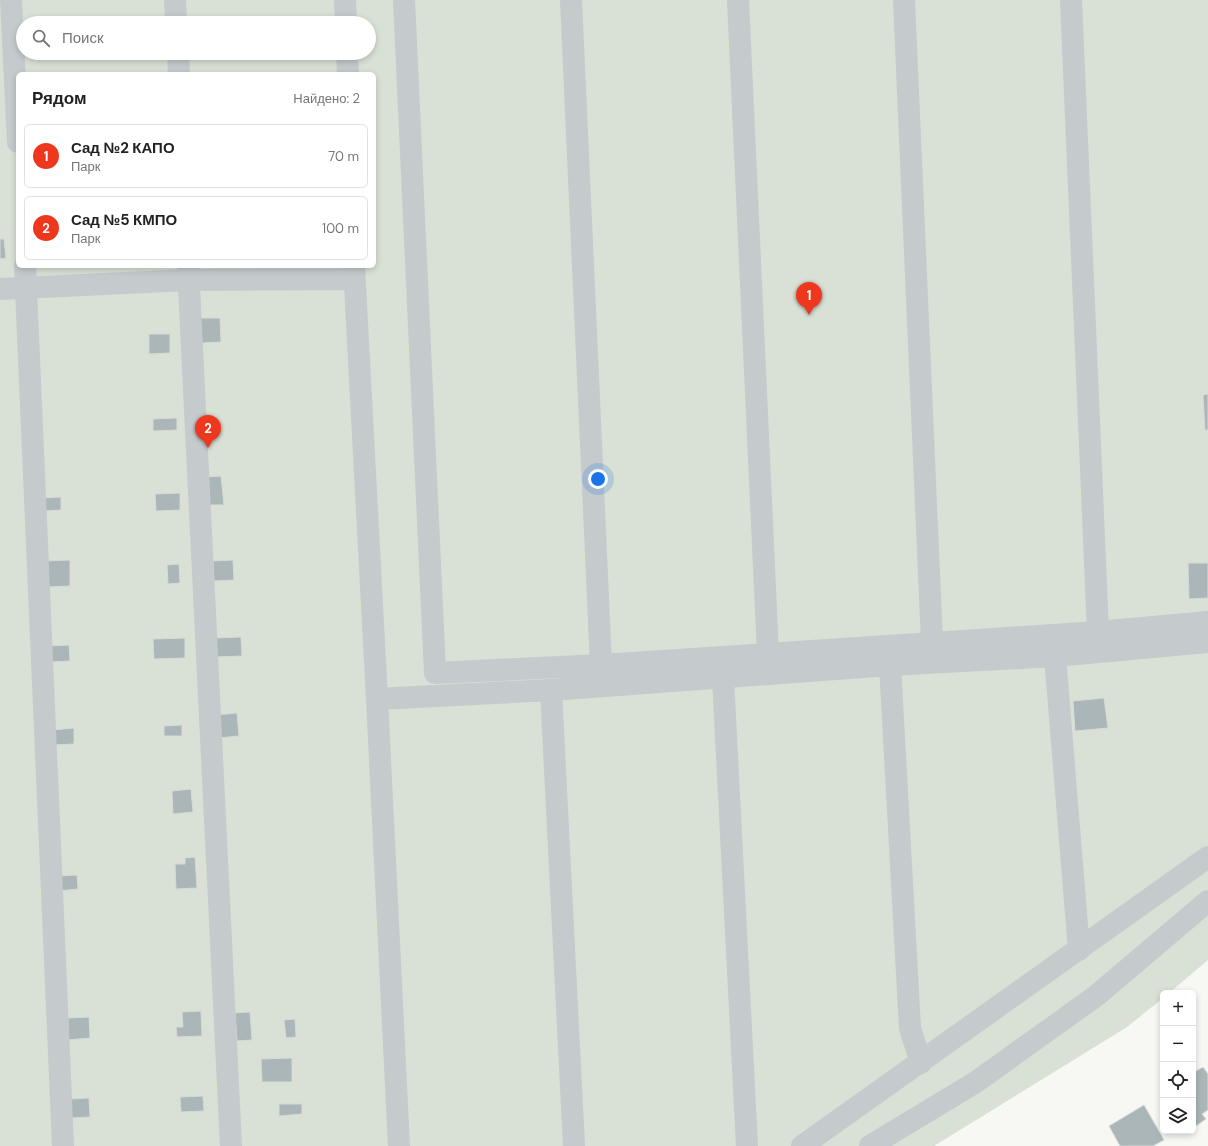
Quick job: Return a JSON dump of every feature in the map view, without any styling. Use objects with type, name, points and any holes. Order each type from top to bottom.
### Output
[{"type":"street","points":[[10,0],[16,106]]},
{"type":"street","points":[[175,0],[176,16]]},
{"type":"street","points":[[345,0],[346,16]]},
{"type":"street","points":[[404,0],[435,673],[601,665],[768,654],[1098,632],[1208,622]]},
{"type":"street","points":[[571,0],[601,665]]},
{"type":"street","points":[[738,0],[768,654]]},
{"type":"street","points":[[904,0],[932,642]]},
{"type":"street","points":[[1071,0],[1098,632]]},
{"type":"street","points":[[178,60],[178,72]]},
{"type":"street","points":[[347,60],[348,72]]},
{"type":"street","points":[[25,268],[63,1146]]},
{"type":"street","points":[[188,273],[231,1146]]},
{"type":"street","points":[[0,289],[26,288],[188,273],[354,273],[378,699],[399,1146]]},
{"type":"street","points":[[378,699],[551,690],[890,665],[1055,656],[1208,642]]},
{"type":"street","points":[[1055,656],[1079,950]]},
{"type":"street","points":[[890,665],[910,1028],[921,1063]]},
{"type":"street","points":[[723,678],[747,1146]]},
{"type":"street","points":[[551,690],[574,1146]]},
{"type":"street","points":[[802,1146],[921,1063],[1208,857]]},
{"type":"street","points":[[870,1146],[976,1082],[1090,1001],[1208,901]]},
{"type":"shaded area","points":[[0,0],[1208,0],[1208,960],[1173,990],[1160,990],[1160,1000],[1127,1027],[934,1146],[0,1146]]},
{"type":"building","points":[[0,239],[4,239],[6,258],[0,259]]},
{"type":"building","points":[[200,318],[220,318],[221,342],[201,343]]},
{"type":"building","points":[[149,334],[170,334],[170,353],[149,354]]},
{"type":"building","points":[[1208,394],[1208,430],[1205,430],[1203,395]]},
{"type":"building","points":[[177,418],[177,430],[153,431],[153,419]]},
{"type":"building","points":[[221,476],[224,505],[206,505],[206,477]]},
{"type":"building","points":[[180,493],[180,510],[156,511],[155,494]]},
{"type":"building","points":[[61,497],[61,510],[43,511],[43,498]]},
{"type":"building","points":[[70,560],[70,586],[46,587],[45,561]]},
{"type":"building","points":[[233,560],[234,580],[214,581],[213,561]]},
{"type":"building","points":[[1188,563],[1208,563],[1208,598],[1189,599]]},
{"type":"building","points":[[179,564],[180,583],[168,584],[167,565]]},
{"type":"building","points":[[241,637],[242,656],[216,657],[215,638]]},
{"type":"building","points":[[185,638],[185,658],[154,659],[153,639]]},
{"type":"building","points":[[69,645],[70,661],[49,662],[48,646]]},
{"type":"building","points":[[1104,698],[1108,728],[1075,731],[1073,701]]},
{"type":"building","points":[[237,713],[239,736],[218,738],[216,715]]},
{"type":"building","points":[[182,725],[182,736],[164,736],[164,726]]},
{"type":"building","points":[[74,728],[74,744],[53,745],[52,730]]},
{"type":"building","points":[[191,789],[193,812],[173,814],[172,791]]},
{"type":"building","points":[[195,857],[197,888],[176,889],[175,864],[185,864],[185,858]]},
{"type":"building","points":[[77,875],[78,889],[58,891],[57,876]]},
{"type":"building","points":[[201,1011],[202,1036],[177,1037],[176,1027],[183,1027],[182,1012]]},
{"type":"building","points":[[250,1012],[252,1040],[237,1041],[235,1013]]},
{"type":"building","points":[[89,1017],[90,1038],[68,1040],[68,1018]]},
{"type":"building","points":[[295,1019],[296,1037],[286,1038],[284,1020]]},
{"type":"building","points":[[292,1058],[292,1082],[262,1082],[261,1059]]},
{"type":"building","points":[[1203,1067],[1208,1074],[1208,1110],[1202,1114],[1206,1119],[1196,1126],[1196,1098],[1196,1071]]},
{"type":"building","points":[[203,1096],[204,1111],[181,1112],[180,1097]]},
{"type":"building","points":[[89,1098],[90,1117],[70,1118],[70,1099]]},
{"type":"building","points":[[279,1104],[302,1104],[302,1114],[279,1116]]},
{"type":"building","points":[[1144,1105],[1164,1140],[1153,1146],[1120,1146],[1109,1126]]},
{"type":"place","name":"Сад №2 КАПО","points":[[809,315]]},
{"type":"place","name":"Сад №5 КМПО","points":[[208,448]]}]
